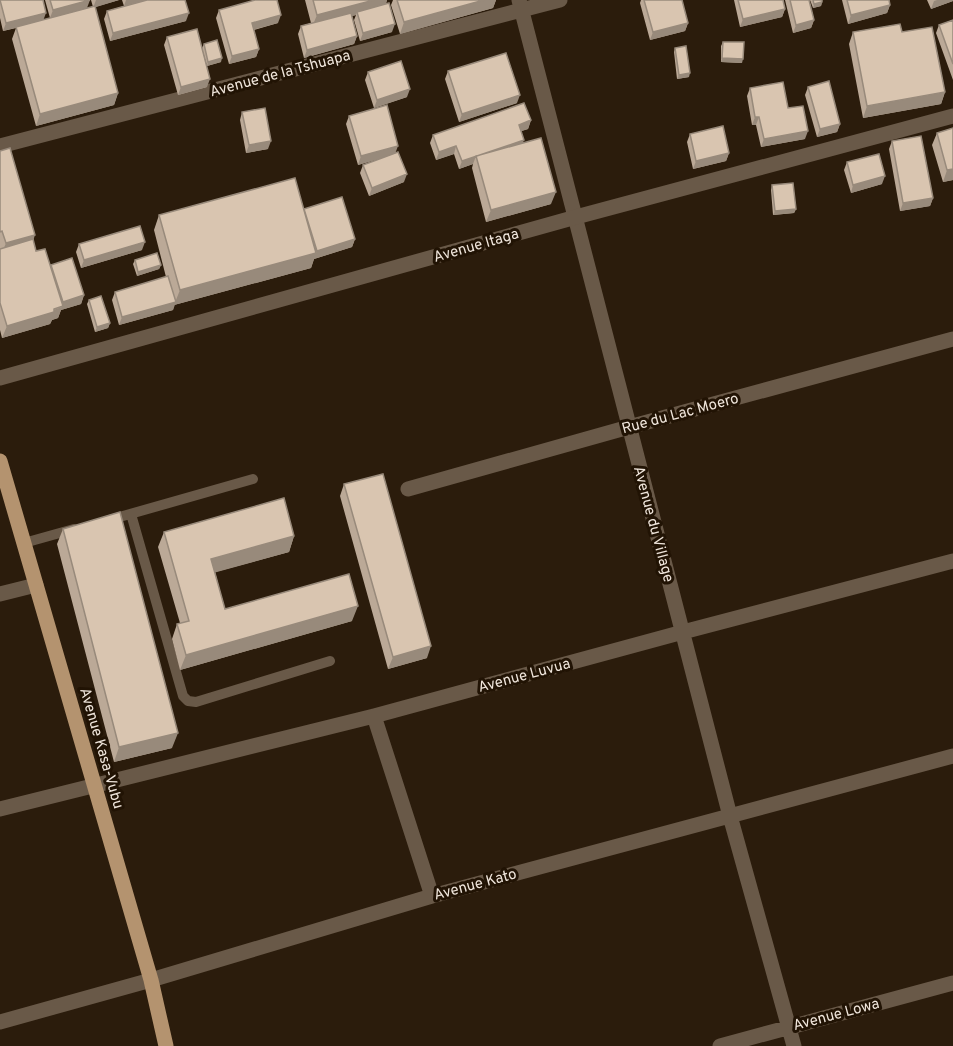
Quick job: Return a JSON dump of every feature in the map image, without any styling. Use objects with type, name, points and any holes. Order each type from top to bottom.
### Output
[{"type":"main road","name":"Avenue Kasa-Vubu","points":[[0,461],[151,981],[166,1046]]},
{"type":"street","name":"Avenue de la Tshuapa","points":[[0,146],[520,5],[560,0]]},
{"type":"street","name":"Avenue du Village","points":[[520,5],[730,816],[794,1046]]},
{"type":"street","name":"Avenue Itaga","points":[[0,378],[576,217],[953,116]]},
{"type":"street","name":"Rue du Lac Moero","points":[[408,489],[953,339]]},
{"type":"street","name":"Avenue Luvua","points":[[0,808],[374,716],[953,561]]},
{"type":"street","points":[[0,594],[36,585]]},
{"type":"street","points":[[374,716],[432,896]]},
{"type":"street","name":"Avenue Kato","points":[[0,1022],[151,981],[432,896],[953,756]]},
{"type":"street","name":"Avenue Lowa","points":[[720,1046],[953,983]]},
{"type":"lane","points":[[24,543],[253,479]]},
{"type":"lane","points":[[131,514],[183,696],[188,701],[196,702],[330,661]]},
{"type":"building","points":[[0,0],[43,0],[46,13],[6,23]]},
{"type":"building","points":[[50,0],[90,0],[53,10]]},
{"type":"building","points":[[147,0],[185,0],[189,13],[113,33],[107,11]]},
{"type":"building","points":[[255,0],[277,0],[281,15],[252,23],[259,49],[232,56],[219,10]]},
{"type":"building","points":[[313,0],[374,0],[317,15]]},
{"type":"building","points":[[397,0],[484,0],[404,22]]},
{"type":"building","points":[[644,0],[682,0],[688,23],[653,32]]},
{"type":"building","points":[[738,0],[783,0],[785,9],[743,19]]},
{"type":"building","points":[[790,0],[809,0],[814,20],[796,25]]},
{"type":"building","points":[[813,0],[822,0],[822,2],[814,4]]},
{"type":"building","points":[[847,0],[889,0],[890,5],[851,15]]},
{"type":"building","points":[[389,3],[395,24],[363,33],[357,12]]},
{"type":"building","points":[[95,6],[118,93],[40,114],[16,27]]},
{"type":"building","points":[[351,13],[357,36],[307,50],[301,26]]},
{"type":"building","points":[[953,20],[953,64],[939,25]]},
{"type":"building","points":[[900,24],[902,32],[932,27],[945,92],[867,106],[853,32]]},
{"type":"building","points":[[197,29],[210,79],[181,87],[167,37]]},
{"type":"building","points":[[217,40],[222,58],[208,62],[204,44]]},
{"type":"building","points":[[723,42],[744,42],[743,59],[722,58]]},
{"type":"building","points":[[686,46],[690,73],[679,75],[675,48]]},
{"type":"building","points":[[506,53],[520,95],[462,114],[448,71]]},
{"type":"building","points":[[401,61],[410,89],[377,100],[368,72]]},
{"type":"building","points":[[829,81],[840,124],[820,129],[808,87]]},
{"type":"building","points":[[783,82],[788,108],[803,106],[808,131],[764,139],[759,117],[755,117],[750,88]]},
{"type":"building","points":[[524,103],[531,120],[519,125],[524,140],[462,161],[456,146],[439,152],[433,135]]},
{"type":"building","points":[[387,105],[398,146],[361,156],[349,116]]},
{"type":"building","points":[[265,108],[271,141],[249,145],[242,112]]},
{"type":"building","points":[[723,126],[729,153],[696,161],[690,134]]},
{"type":"building","points":[[953,128],[953,169],[947,170],[937,133]]},
{"type":"building","points":[[921,136],[933,198],[903,203],[892,141]]},
{"type":"building","points":[[541,138],[556,192],[491,210],[476,156]]},
{"type":"building","points":[[10,148],[35,235],[6,243],[2,231],[0,232],[0,151]]},
{"type":"building","points":[[398,152],[407,174],[372,188],[363,165]]},
{"type":"building","points":[[879,154],[885,176],[853,185],[847,162]]},
{"type":"building","points":[[295,178],[316,253],[180,290],[159,215]]},
{"type":"building","points":[[793,183],[796,209],[775,211],[772,185]]},
{"type":"building","points":[[342,197],[355,239],[317,251],[304,209]]},
{"type":"building","points":[[140,226],[145,242],[84,260],[79,244]]},
{"type":"building","points":[[33,239],[36,251],[45,249],[63,306],[54,309],[54,312],[7,326],[0,303],[0,249]]},
{"type":"building","points":[[157,253],[161,265],[138,272],[135,260]]},
{"type":"building","points":[[72,258],[84,295],[63,302],[51,265]]},
{"type":"building","points":[[168,276],[176,302],[122,317],[115,292]]},
{"type":"building","points":[[101,296],[110,323],[97,327],[89,300]]},
{"type":"building","points":[[383,474],[431,646],[393,657],[344,484]]},
{"type":"building","points":[[284,498],[294,536],[211,559],[225,609],[349,574],[358,606],[186,655],[177,624],[189,621],[164,532]]},
{"type":"building","points":[[120,512],[178,733],[119,747],[63,529]]}]
